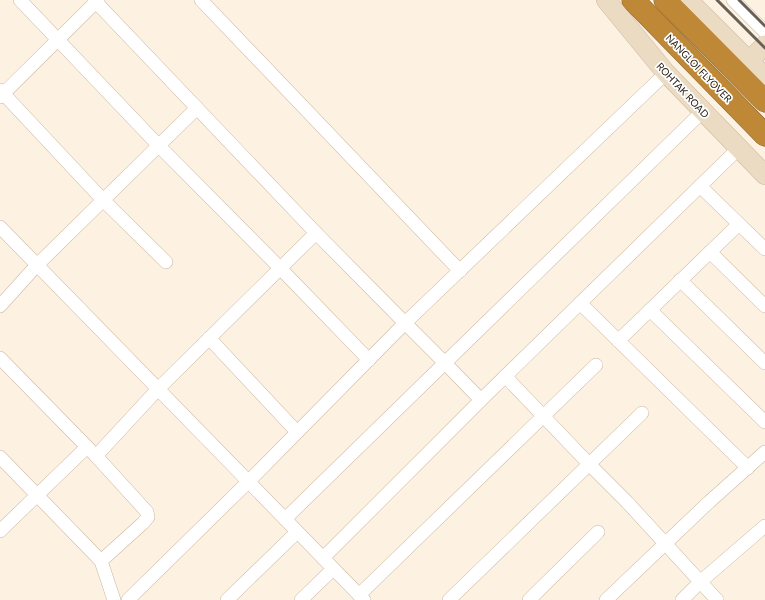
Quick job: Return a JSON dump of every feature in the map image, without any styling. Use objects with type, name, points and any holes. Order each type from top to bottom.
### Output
[{"type":"highway","points":[[665,0],[765,102]]},
{"type":"highway","name":"NANGLOI FLYOVER","points":[[634,1],[765,135]]},
{"type":"street","points":[[20,0],[159,146],[369,360]]},
{"type":"street","points":[[201,0],[460,271]]},
{"type":"street","name":"ROHTAK ROAD","points":[[606,0],[666,73],[765,175]]},
{"type":"street","points":[[688,0],[765,77]]},
{"type":"street","points":[[733,0],[765,32]]},
{"type":"street","points":[[166,262],[103,200],[1,93],[58,40],[96,1],[316,233],[481,400]]},
{"type":"street","points":[[749,61],[765,45]]},
{"type":"street","points":[[128,600],[405,324],[666,73]]},
{"type":"street","points":[[0,306],[37,265],[197,108]]},
{"type":"street","points":[[285,519],[703,112]]},
{"type":"street","points":[[323,558],[505,376],[739,148]]},
{"type":"street","points":[[700,186],[765,249]]},
{"type":"street","points":[[618,341],[739,224]]},
{"type":"street","points":[[0,226],[361,598],[596,365]]},
{"type":"street","points":[[0,531],[37,495],[91,451],[158,389],[316,233]]},
{"type":"street","points":[[710,252],[764,303]]},
{"type":"street","points":[[680,280],[765,363]]},
{"type":"street","points":[[580,303],[748,468]]},
{"type":"street","points":[[650,310],[765,422]]},
{"type":"street","points":[[210,338],[297,432]]},
{"type":"street","points":[[0,358],[91,451],[146,512],[148,517],[143,523],[101,561]]},
{"type":"street","points":[[505,376],[627,502],[716,600]]},
{"type":"street","points":[[449,600],[642,413]]},
{"type":"street","points":[[606,600],[709,502],[765,452]]},
{"type":"street","points":[[0,457],[101,561],[114,600]]},
{"type":"street","points":[[682,600],[700,582],[763,530]]},
{"type":"street","points":[[227,600],[297,532]]},
{"type":"street","points":[[529,600],[598,532]]},
{"type":"street","points":[[301,600],[334,569]]},
{"type":"railway","points":[[717,0],[765,48]]},
{"type":"railway","points":[[739,0],[765,26]]}]
